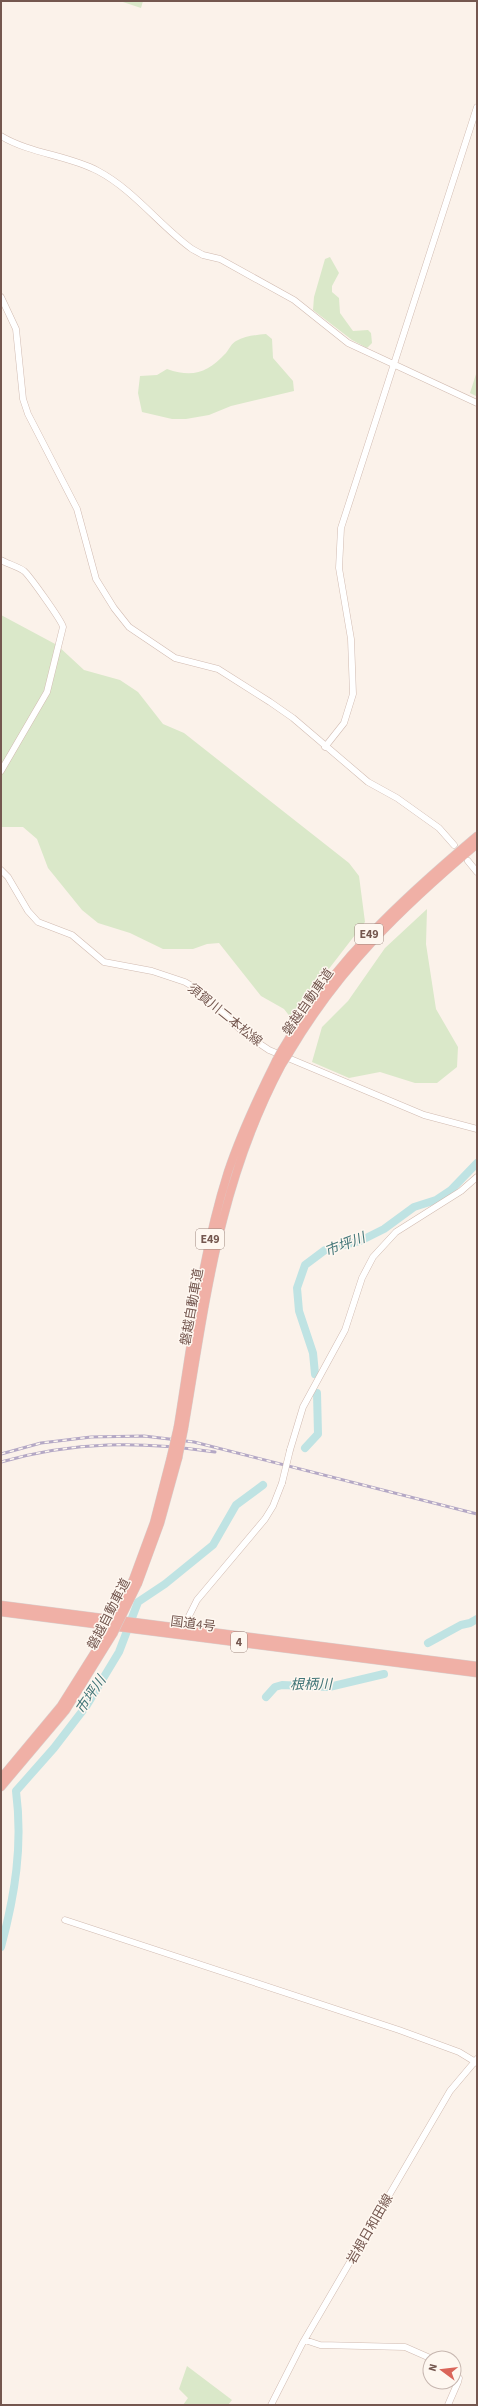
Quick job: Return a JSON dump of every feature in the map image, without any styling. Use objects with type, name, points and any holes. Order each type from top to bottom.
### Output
[{"type":"highway","name":"磐越自動車道","points":[[286,1052],[310,1007],[354,950],[403,899],[477,836]]},
{"type":"highway","name":"磐越自動車道","points":[[1,1788],[66,1710],[110,1634],[136,1581],[175,1458],[181,1427],[205,1263],[221,1197],[246,1126],[279,1062],[324,998],[355,958],[408,904],[477,844]]},
{"type":"highway","name":"国道4号","points":[[1,1605],[477,1666]]},
{"type":"highway","name":"国道4号","points":[[1,1612],[477,1673]]},
{"type":"highway","name":"磐越自動車道","points":[[1,1778],[60,1706],[110,1634]]},
{"type":"street","points":[[325,747],[344,723],[352,694],[351,639],[339,568],[340,535],[477,107]]},
{"type":"street","points":[[1,136],[21,146],[83,164],[104,174],[192,249],[203,255],[220,259],[289,297],[348,343],[477,403]]},
{"type":"street","points":[[1,297],[16,329],[24,399],[28,414],[77,509],[96,579],[114,608],[129,627],[170,655],[186,662],[208,665],[226,674],[293,718],[325,747],[368,782],[398,798],[439,828],[454,846]]},
{"type":"street","points":[[1,560],[19,568],[28,575],[41,596],[59,617],[63,631],[47,692],[1,770]]},
{"type":"street","points":[[468,861],[477,872]]},
{"type":"street","name":"須賀川二本松線","points":[[1,870],[8,877],[28,912],[38,922],[72,934],[104,962],[152,970],[185,982],[197,989],[245,1034],[270,1050],[424,1116],[477,1129]]},
{"type":"street","points":[[183,1628],[197,1600],[265,1519],[273,1506],[282,1483],[303,1407],[345,1330],[362,1278],[373,1257],[396,1232],[457,1194],[477,1177]]},
{"type":"street","points":[[65,1920],[399,2030],[451,2049],[476,2061]]},
{"type":"street","name":"岩根日和田線","points":[[271,2405],[305,2340],[450,2091],[476,2061]]},
{"type":"street","points":[[305,2340],[320,2345],[405,2347],[422,2354]]},
{"type":"street","points":[[448,2405],[455,2390]]},
{"type":"green space","points":[[120,1],[143,1],[141,8]]},
{"type":"green space","points":[[330,257],[339,273],[332,286],[332,292],[339,298],[340,313],[353,331],[368,330],[371,333],[372,343],[367,348],[352,340],[313,310],[314,297],[325,259]]},
{"type":"green space","points":[[266,334],[272,339],[273,358],[293,381],[294,391],[231,406],[209,415],[186,419],[172,419],[142,412],[138,393],[140,376],[157,375],[167,369],[185,373],[199,372],[219,360],[233,343],[239,339],[254,335]]},
{"type":"green space","points":[[477,371],[477,395],[476,396],[470,393]]},
{"type":"green space","points":[[1,615],[57,645],[84,670],[120,680],[138,692],[163,724],[184,733],[349,863],[359,876],[365,922],[291,1018],[284,1009],[261,996],[219,943],[207,944],[193,949],[163,949],[130,933],[98,923],[82,910],[48,868],[37,839],[23,827],[1,827]]},
{"type":"green space","points":[[427,909],[426,944],[436,1009],[458,1047],[457,1067],[437,1083],[415,1083],[380,1072],[349,1078],[312,1062],[322,1027],[348,1001],[385,948]]},
{"type":"green space","points":[[187,2366],[232,2400],[228,2405],[183,2405],[188,2398],[179,2389]]},
{"type":"waterway","name":"市坪川","points":[[315,1374],[313,1353],[299,1311],[297,1288],[305,1265],[325,1250],[360,1241],[384,1229],[414,1207],[436,1200],[451,1190],[477,1163]]},
{"type":"waterway","name":"市坪川","points":[[305,1448],[318,1434],[317,1393]]},
{"type":"waterway","name":"市坪川","points":[[1,1947],[14,1889],[18,1850],[19,1831],[16,1791],[54,1748],[87,1705],[119,1652],[138,1602],[165,1584],[213,1545],[236,1505],[263,1485]]},
{"type":"waterway","name":"根柄川","points":[[428,1643],[461,1625],[470,1623],[477,1619]]},
{"type":"waterway","name":"根柄川","points":[[266,1697],[275,1687],[282,1685],[329,1687],[384,1674]]},
{"type":"railway","points":[[1,1454],[41,1443],[91,1437],[144,1436],[194,1442],[477,1514]]},
{"type":"railway","points":[[1,1462],[55,1450],[108,1445],[160,1446],[215,1452]]}]
